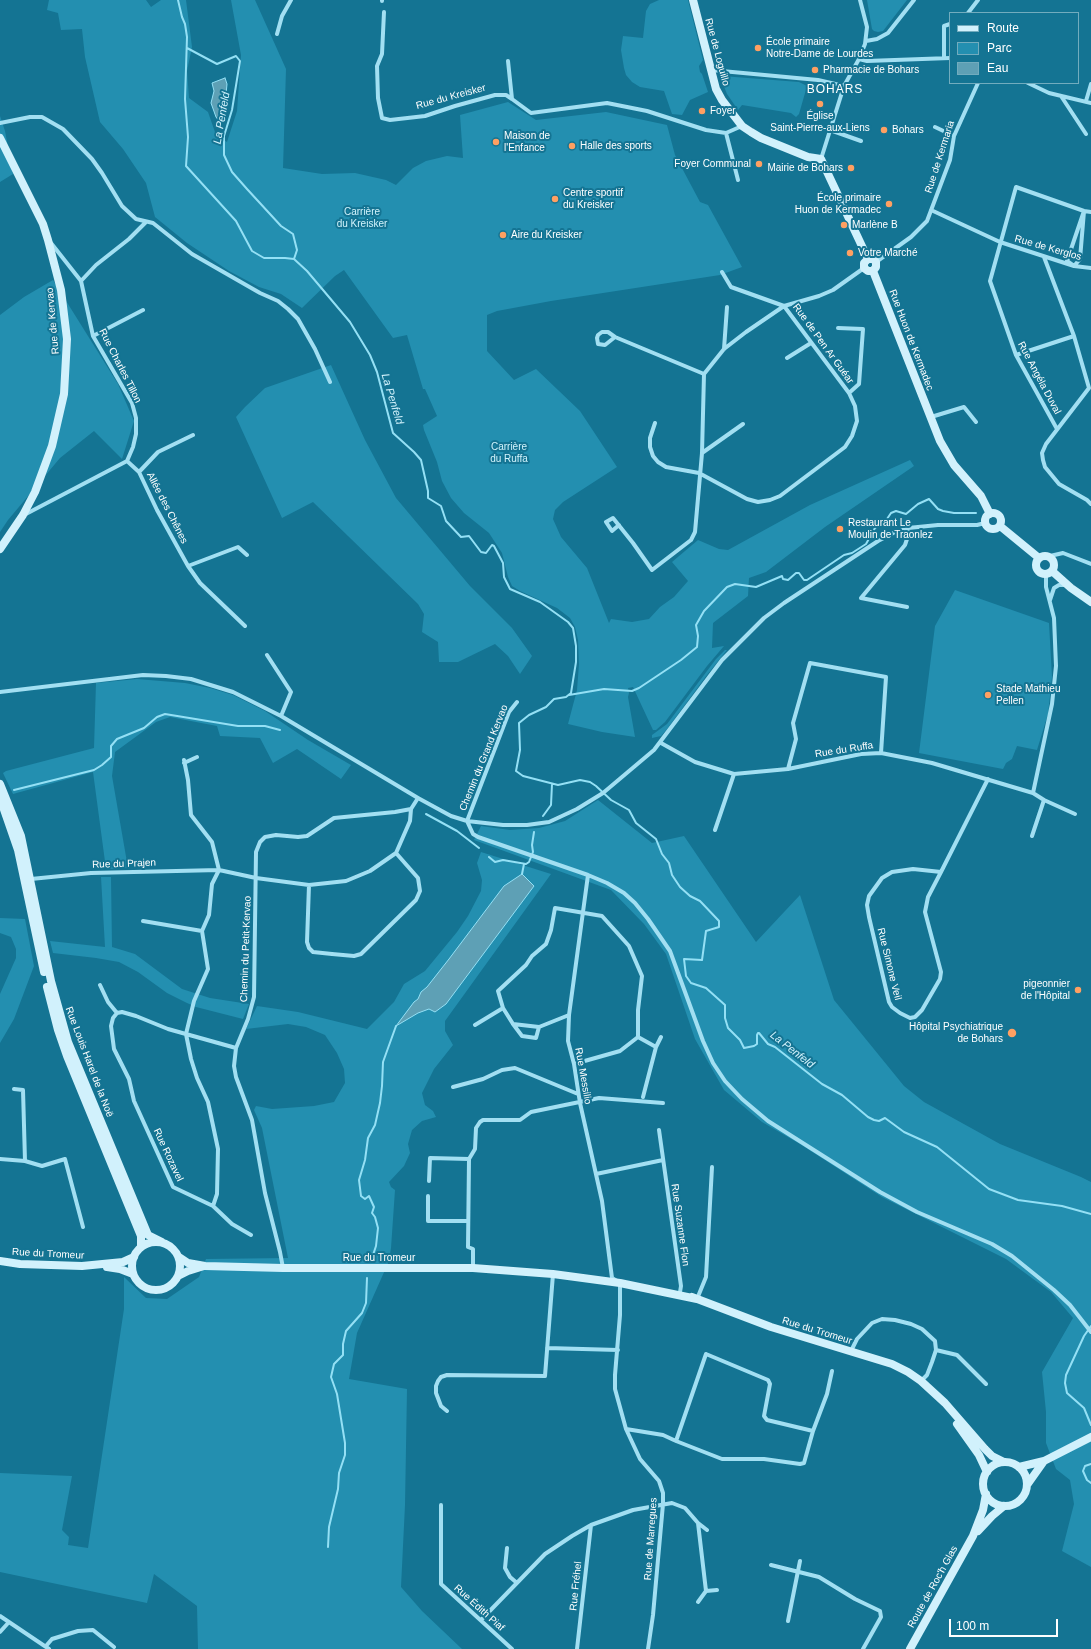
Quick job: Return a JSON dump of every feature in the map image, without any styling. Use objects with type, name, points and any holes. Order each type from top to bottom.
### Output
[{"type":"main road","name":"Rue de Loguillo","points":[[693,0],[716,89],[722,100],[742,126]]},
{"type":"main road","points":[[742,126],[761,138],[808,157],[821,160],[868,259]]},
{"type":"main road","name":"Rue de Kervao","points":[[0,138],[43,224],[62,290],[67,339],[64,394],[59,421],[44,470],[23,515],[0,549]]},
{"type":"main road","points":[[868,259],[873,259],[876,262],[876,268],[873,271],[868,272],[864,268],[864,263],[868,259]]},
{"type":"main road","name":"Rue Huon de Kermadec","points":[[873,271],[940,441],[949,458],[981,496],[990,514]]},
{"type":"main road","points":[[990,514],[998,515],[1001,522],[1000,526],[996,529],[988,527],[986,519],[990,514]]},
{"type":"main road","points":[[1000,526],[1039,558]]},
{"type":"main road","points":[[1049,573],[1055,563],[1050,556],[1044,555],[1039,558],[1036,565],[1037,569],[1043,574],[1049,573],[1091,602]]},
{"type":"main road","name":"Rue Louis Harel de la Noë","points":[[0,784],[21,836],[51,981],[68,1042],[148,1235],[162,1242]]},
{"type":"main road","name":"Rue Louis Harel de la Noë","points":[[0,798],[18,850],[50,1001],[58,1030],[67,1056],[140,1236],[141,1247]]},
{"type":"main road","points":[[162,1242],[169,1245],[179,1257],[180,1267],[178,1276],[172,1284],[164,1289],[155,1290],[146,1288],[138,1282],[133,1274],[132,1265],[134,1257],[141,1247],[147,1243],[162,1242]]},
{"type":"main road","name":"Rue du Tromeur","points":[[96,1266],[123,1262],[134,1257]]},
{"type":"main road","name":"Rue du Tromeur","points":[[179,1257],[188,1262],[205,1266],[283,1268],[474,1268],[553,1274],[620,1283],[696,1299]]},
{"type":"main road","name":"Rue du Tromeur","points":[[0,1261],[20,1264],[96,1266],[120,1269],[133,1274]]},
{"type":"main road","name":"Rue du Tromeur","points":[[178,1276],[188,1271],[205,1266]]},
{"type":"main road","name":"Rue du Tromeur","points":[[553,1274],[578,1274],[612,1278],[680,1292],[798,1337],[892,1364],[908,1372],[928,1387],[945,1403],[984,1449],[992,1456],[1004,1462]]},
{"type":"main road","name":"Rue du Tromeur","points":[[928,1387],[979,1454],[986,1472]]},
{"type":"main road","points":[[1019,1467],[1044,1461],[1091,1437]]},
{"type":"main road","points":[[1027,1485],[1025,1475],[1019,1467],[1009,1462],[1004,1462],[992,1466],[986,1472],[983,1487],[986,1494],[993,1502],[1004,1506],[1010,1506],[1024,1496],[1027,1485],[1044,1461]]},
{"type":"main road","name":"Route de Roc'h Glas","points":[[910,1649],[973,1536],[983,1510],[986,1494]]},
{"type":"main road","name":"Route de Roc'h Glas","points":[[973,1536],[1004,1506]]},
{"type":"street","points":[[277,34],[282,16],[292,0]]},
{"type":"street","points":[[821,160],[844,86],[859,59],[866,41],[867,27],[860,0]]},
{"type":"street","points":[[866,41],[877,39],[888,33],[914,0]]},
{"type":"street","points":[[969,12],[978,0]]},
{"type":"street","name":"Rue du Kreisker","points":[[384,12],[382,54],[377,66],[378,98],[382,118],[390,120],[425,116],[496,95],[506,96],[512,99],[531,113],[607,103],[647,111],[706,130],[726,133]]},
{"type":"street","points":[[944,58],[944,26],[949,24]]},
{"type":"street","points":[[859,59],[867,61],[949,58]]},
{"type":"street","points":[[508,61],[512,99]]},
{"type":"street","points":[[711,70],[818,80],[844,86]]},
{"type":"street","name":"Rue de Kermaria","points":[[876,262],[888,255],[921,228],[927,221],[950,160],[954,136],[978,84]]},
{"type":"street","points":[[1030,84],[1050,93],[1091,103]]},
{"type":"street","points":[[1086,101],[1091,84]]},
{"type":"street","points":[[1062,96],[1086,134]]},
{"type":"street","points":[[0,124],[30,117],[42,117],[63,129],[96,164],[122,206],[136,219],[153,223],[192,254],[253,290],[278,301],[288,309],[298,319],[315,349],[330,382]]},
{"type":"street","points":[[738,180],[726,133],[742,126]]},
{"type":"street","points":[[935,127],[954,136]]},
{"type":"street","points":[[830,130],[861,141]]},
{"type":"street","name":"Rue de Kerglos","points":[[1000,242],[1016,187],[1084,211]]},
{"type":"street","name":"Rue de Kerglos","points":[[931,210],[1000,242],[1074,266],[1091,268]]},
{"type":"street","points":[[1084,211],[1091,212]]},
{"type":"street","points":[[1084,211],[1080,259],[1074,266],[1067,261],[1084,211]]},
{"type":"street","points":[[48,240],[81,281],[96,265],[129,239],[146,222]]},
{"type":"street","name":"Rue Angéla Duval","points":[[1000,242],[990,281],[1016,355],[1057,429]]},
{"type":"street","points":[[1044,257],[1074,336],[1090,387],[1046,444],[1042,453],[1045,467],[1059,484],[1087,500],[1091,504]]},
{"type":"street","name":"Rue de Pen Ar Guéar","points":[[704,374],[724,349],[784,306],[819,296],[832,290],[864,268]]},
{"type":"street","name":"Rue de Pen Ar Guéar","points":[[655,422],[650,438],[650,447],[653,456],[658,462],[666,467],[699,473],[747,499],[758,502],[770,500],[780,496],[845,447],[852,436],[856,421],[855,406],[849,393],[784,306],[731,287],[722,272]]},
{"type":"street","name":"Rue Charles Tillon","points":[[81,281],[93,336],[132,403],[136,418],[136,434],[133,447],[127,461]]},
{"type":"street","points":[[724,349],[726,307]]},
{"type":"street","points":[[93,336],[143,310]]},
{"type":"street","name":"Rue de Pen Ar Guéar","points":[[838,328],[863,329],[859,384],[849,393]]},
{"type":"street","points":[[1016,355],[1074,336]]},
{"type":"street","points":[[615,337],[704,374],[702,453],[699,473],[695,532],[691,540],[652,570],[619,525]]},
{"type":"street","points":[[787,358],[811,343]]},
{"type":"street","points":[[930,417],[964,407],[976,422]]},
{"type":"street","points":[[702,453],[743,424]]},
{"type":"street","points":[[139,472],[158,452],[193,435]]},
{"type":"street","points":[[23,515],[127,461]]},
{"type":"street","name":"Allée des Chênes","points":[[127,461],[139,472],[157,510],[188,566],[200,583],[245,626]]},
{"type":"street","points":[[0,692],[124,677],[166,676],[191,679],[234,692],[281,716],[418,798],[451,816],[467,821],[519,825],[549,822],[590,802],[612,786],[660,743],[722,660],[764,618],[784,602],[878,541],[895,532],[908,528],[938,525],[977,525],[986,523]]},
{"type":"street","points":[[907,607],[861,598],[905,544],[908,536],[908,528]]},
{"type":"street","points":[[188,566],[238,547],[247,555]]},
{"type":"street","points":[[1050,556],[1062,553],[1091,564]]},
{"type":"street","points":[[1049,573],[1046,587],[1054,618],[1056,666],[1052,704],[1033,792],[1044,800],[1074,814]]},
{"type":"street","points":[[1050,600],[1054,588],[1059,585],[1067,584]]},
{"type":"street","points":[[267,654],[291,692],[281,716]]},
{"type":"street","points":[[788,769],[796,739],[793,723],[810,663],[886,677],[881,753]]},
{"type":"street","name":"Chemin du Grand Kervao","points":[[467,821],[509,712],[517,702]]},
{"type":"street","name":"Rue du Ruffa","points":[[660,743],[694,762],[734,774],[788,769],[855,755],[881,753],[932,763],[1033,792]]},
{"type":"street","points":[[196,757],[184,762],[192,815],[212,842],[219,870],[212,884],[209,915],[202,931],[208,969],[196,995],[186,1034],[191,1059],[197,1078],[208,1102],[218,1149],[217,1194],[213,1206]]},
{"type":"street","points":[[715,830],[734,774]]},
{"type":"street","points":[[941,872],[988,780]]},
{"type":"street","points":[[309,885],[307,942],[309,948],[313,952],[354,956],[361,954],[416,900],[420,891],[418,878],[396,853],[410,821],[411,809],[418,798]]},
{"type":"street","points":[[1032,836],[1044,800]]},
{"type":"street","name":"Chemin du Petit-Kervao","points":[[283,1268],[265,1193],[252,1120],[236,1077],[234,1057],[236,1048],[250,1014],[254,997],[256,852],[260,842],[265,837],[276,835],[298,837],[307,836],[334,818],[411,809]]},
{"type":"street","points":[[467,821],[472,834],[588,875],[607,883],[624,893],[635,903],[660,935],[670,951],[703,1041],[713,1063],[742,1100],[768,1121],[880,1192],[917,1212],[992,1244],[1012,1256],[1054,1290],[1091,1332]]},
{"type":"street","name":"Rue du Prajen","points":[[31,879],[91,873],[219,870],[256,878],[309,885],[346,881],[362,876],[396,853]]},
{"type":"street","name":"Rue Simone Veil","points":[[914,869],[941,872],[928,897],[925,912],[941,972],[940,979],[922,1010],[915,1017],[910,1018],[892,1007],[889,1002],[867,905],[869,896],[882,878],[892,872],[914,869]]},
{"type":"street","name":"Rue Messilio","points":[[588,875],[569,1015],[568,1041],[574,1064],[578,1094],[602,1201],[612,1278]]},
{"type":"street","points":[[539,1026],[536,1038],[522,1036],[503,1008],[498,991],[526,965],[532,956],[546,944],[551,930],[555,908],[602,916],[629,946],[642,976],[638,1010],[638,1037]]},
{"type":"street","points":[[143,921],[202,931]]},
{"type":"street","points":[[100,985],[108,1002],[117,1013],[122,1012],[136,1016],[168,1029],[236,1048]]},
{"type":"street","points":[[475,1025],[503,1008]]},
{"type":"street","name":"Rue Rozavel","points":[[117,1013],[113,1018],[111,1026],[114,1049],[129,1080],[134,1101],[173,1187],[213,1206],[232,1224],[251,1235]]},
{"type":"street","points":[[513,1024],[539,1026],[569,1015]]},
{"type":"street","points":[[638,1037],[656,1047]]},
{"type":"street","points":[[574,1064],[620,1051],[638,1037]]},
{"type":"street","points":[[643,1097],[656,1047],[661,1038]]},
{"type":"street","points":[[453,1087],[483,1079],[502,1070],[515,1068],[578,1094]]},
{"type":"street","points":[[14,1088],[23,1090],[25,1161]]},
{"type":"street","points":[[474,1268],[472,1250],[468,1247],[469,1158],[475,1149],[476,1128],[480,1122],[483,1120],[520,1120],[531,1112],[599,1098],[664,1103]]},
{"type":"street","name":"Rue Suzanne Flon","points":[[659,1130],[680,1292]]},
{"type":"street","points":[[429,1181],[430,1158],[469,1158]]},
{"type":"street","points":[[0,1159],[25,1161],[42,1166],[65,1159],[83,1227]]},
{"type":"street","points":[[596,1174],[663,1160]]},
{"type":"street","points":[[696,1299],[706,1277],[712,1167]]},
{"type":"street","points":[[428,1196],[428,1221],[468,1222]]},
{"type":"street","points":[[447,1411],[441,1406],[436,1393],[436,1386],[441,1377],[446,1375],[545,1376],[553,1274]]},
{"type":"street","points":[[612,1278],[620,1283]]},
{"type":"street","name":"Rue de Marregues","points":[[620,1283],[620,1315],[615,1389],[626,1429],[640,1459],[658,1481],[663,1493],[653,1615],[648,1649]]},
{"type":"street","points":[[851,1352],[857,1339],[872,1323],[882,1319],[895,1320],[922,1329],[935,1341],[936,1350],[927,1375],[921,1381]]},
{"type":"street","points":[[547,1348],[618,1350]]},
{"type":"street","points":[[936,1350],[958,1355],[986,1384]]},
{"type":"street","points":[[676,1441],[706,1354],[768,1380],[770,1384],[764,1416],[767,1420],[813,1431]]},
{"type":"street","points":[[626,1429],[663,1435],[722,1459],[764,1459],[800,1464],[806,1461],[813,1431],[827,1394],[832,1371]]},
{"type":"street","points":[[481,1620],[545,1554],[591,1525],[632,1510],[663,1504],[672,1504],[681,1506],[707,1530]]},
{"type":"street","name":"Rue Édith Piaf","points":[[441,1505],[441,1584],[512,1649]]},
{"type":"street","points":[[698,1523],[706,1590],[698,1602]]},
{"type":"street","name":"Rue Fréhel","points":[[577,1649],[591,1525]]},
{"type":"street","points":[[507,1548],[505,1568],[510,1577],[517,1583]]},
{"type":"street","points":[[788,1621],[800,1561]]},
{"type":"street","points":[[771,1565],[819,1577],[855,1599],[880,1611],[881,1617],[863,1649]]},
{"type":"street","points":[[706,1590],[718,1590]]},
{"type":"street","points":[[0,1616],[47,1648],[52,1639],[78,1631],[93,1630],[114,1647]]},
{"type":"street","points":[[0,1632],[9,1622]]},
{"type":"green space","points":[[49,0],[146,0],[151,7],[161,0],[186,0],[192,47],[187,71],[189,98],[208,112],[216,135],[227,142],[237,111],[241,55],[231,0],[255,0],[286,69],[283,168],[322,174],[355,173],[386,180],[396,185],[413,168],[426,161],[447,156],[463,158],[460,115],[508,102],[536,120],[606,112],[667,125],[675,155],[700,202],[708,205],[742,267],[720,275],[551,301],[497,311],[487,315],[487,351],[514,380],[536,369],[580,411],[617,467],[563,502],[555,510],[553,519],[561,537],[587,568],[609,623],[611,619],[632,622],[649,619],[660,607],[674,597],[688,581],[672,562],[698,540],[719,549],[728,550],[810,505],[910,460],[914,466],[825,527],[766,572],[749,578],[748,596],[713,623],[712,648],[724,646],[665,722],[656,730],[653,730],[633,687],[628,688],[628,697],[635,737],[602,732],[568,724],[577,690],[579,664],[578,640],[575,627],[570,618],[557,608],[512,586],[508,577],[502,553],[489,533],[464,513],[451,498],[442,481],[437,462],[424,430],[423,425],[437,416],[425,389],[423,389],[407,335],[393,338],[344,270],[335,276],[302,308],[281,294],[259,287],[229,271],[187,243],[155,217],[146,183],[123,149],[100,122],[85,57],[82,29],[61,30],[58,13],[47,10]]},
{"type":"green space","points":[[659,0],[688,0],[703,60],[699,66],[708,92],[690,100],[682,115],[672,114],[664,91],[640,87],[632,82],[626,75],[624,68],[621,50],[623,36],[643,38],[646,11],[650,4]]},
{"type":"green space","points":[[867,0],[907,0],[883,31],[878,32],[872,29]]},
{"type":"green space","points":[[722,76],[799,82],[807,86],[799,114],[796,117],[791,113],[742,105],[738,110],[727,94],[721,79]]},
{"type":"green space","points":[[0,116],[5,131],[13,174],[0,182]]},
{"type":"green space","points":[[53,280],[118,384],[134,421],[122,459],[94,431],[60,458],[8,520],[0,532],[0,315],[24,297]]},
{"type":"green space","points":[[331,365],[365,440],[396,498],[470,586],[512,628],[532,656],[520,674],[508,656],[495,644],[458,662],[439,662],[438,642],[422,632],[424,614],[418,604],[313,502],[282,518],[236,417],[265,388]]},
{"type":"green space","name":"Stade Mathieu Pellen","points":[[955,590],[1049,623],[1052,677],[1048,714],[1037,750],[1017,746],[1012,759],[1006,763],[1003,769],[919,753],[935,626]]},
{"type":"green space","points":[[725,650],[727,650],[667,729],[661,736],[652,738],[652,735],[667,724],[716,659]]},
{"type":"green space","points":[[137,679],[185,683],[210,688],[233,695],[265,711],[308,740],[351,765],[341,779],[297,749],[273,763],[260,738],[220,736],[217,726],[170,717],[156,722],[115,752],[112,776],[128,868],[106,869],[93,772],[13,794],[3,773],[94,748],[96,683]]},
{"type":"green space","points":[[598,800],[652,843],[684,836],[756,942],[800,895],[834,1000],[904,1086],[924,1102],[1000,1144],[1091,1182],[1091,1567],[1062,1551],[1074,1504],[1070,1480],[1056,1469],[1046,1443],[1046,1412],[1042,1372],[1073,1318],[1051,1292],[1006,1259],[882,1197],[800,1144],[762,1122],[724,1090],[695,1039],[666,954],[644,924],[611,890],[474,840],[481,826],[510,830],[539,828],[565,821]]},
{"type":"green space","points":[[481,852],[551,874],[445,1021],[445,1031],[453,1045],[434,1069],[422,1093],[425,1105],[433,1111],[436,1117],[422,1121],[412,1130],[408,1144],[410,1153],[404,1166],[389,1182],[391,1187],[395,1190],[389,1261],[357,1333],[349,1379],[407,1389],[405,1505],[401,1587],[422,1611],[462,1649],[198,1649],[197,1606],[154,1574],[147,1603],[0,1572],[0,1473],[72,1476],[62,1530],[69,1537],[68,1545],[88,1548],[124,1309],[124,1277],[146,1298],[167,1299],[199,1277],[206,1259],[288,1258],[262,1128],[254,1110],[256,1106],[272,1109],[314,1106],[334,1102],[345,1083],[344,1069],[337,1053],[325,1035],[306,1027],[288,1024],[246,1029],[257,1006],[298,1012],[367,1029],[394,1002],[404,984],[425,971],[468,916],[481,891],[482,880],[477,863]]},
{"type":"green space","points":[[101,877],[111,877],[112,947],[135,954],[182,989],[210,998],[249,1004],[243,1019],[196,1007],[187,1003],[167,993],[138,972],[119,962],[53,953],[50,941],[105,947]]},
{"type":"green space","points":[[0,918],[25,919],[34,966],[14,1019],[0,1043],[0,994],[16,958],[16,949],[11,937],[0,933]]},
{"type":"water","points":[[225,78],[227,84],[224,115],[219,121],[211,103],[214,91],[212,83]]},
{"type":"water","points":[[522,874],[534,886],[446,1004],[435,1012],[429,1009],[418,1013],[396,1026],[504,886]]},
{"type":"waterway","name":"La Penfeld","points":[[178,0],[187,37],[185,99],[188,137],[186,166],[236,221],[252,251],[264,258],[294,259],[307,271],[350,322],[370,355],[377,372],[393,433],[421,460],[428,491],[428,498],[441,506],[446,521],[461,537],[469,536],[481,552],[486,553],[492,545],[494,546],[503,563],[504,577],[510,589],[540,602],[568,622],[573,628],[576,646],[576,662],[571,693],[566,697],[554,699],[546,707],[529,715],[519,723],[520,750],[516,771],[523,776],[558,785],[580,780],[590,782],[611,800],[629,810],[636,823],[656,839],[662,854],[669,863],[672,875],[680,887],[690,896],[700,901],[719,921],[719,927],[706,931],[702,960],[684,959],[686,976],[691,983],[706,988],[725,1005],[725,1018],[728,1028],[740,1040],[744,1048],[757,1044],[757,1035],[759,1033],[768,1044],[775,1047],[822,1084],[842,1095],[868,1117],[879,1121],[885,1118],[904,1132],[937,1147],[989,1189],[1018,1200],[1062,1206],[1091,1214]]},
{"type":"waterway","name":"La Penfeld","points":[[187,48],[217,64],[236,56],[240,61],[232,110],[224,136],[224,155],[232,172],[281,226],[293,234],[297,250],[294,259]]},
{"type":"waterway","points":[[569,695],[604,689],[632,691],[639,688],[681,660],[697,647],[698,636],[696,625],[704,611],[727,587],[735,584],[756,587],[782,576],[783,579],[788,580],[796,573],[799,573],[804,580],[807,580],[844,555],[852,553],[866,544],[875,528],[885,522],[891,513],[896,511],[906,514],[918,504],[929,499],[938,509],[943,511],[954,513],[976,513]]},
{"type":"waterway","points":[[14,790],[94,770],[111,757],[111,746],[117,739],[144,728],[157,717],[165,714],[238,726],[265,726],[280,730]]},
{"type":"waterway","points":[[543,816],[551,805],[552,784]]},
{"type":"waterway","points":[[426,814],[457,831],[479,848]]},
{"type":"waterway","points":[[489,857],[495,862],[503,860],[526,864],[529,862],[533,852],[532,845],[534,832]]},
{"type":"waterway","points":[[522,874],[524,864]]},
{"type":"waterway","points":[[372,1258],[376,1246],[378,1228],[375,1217],[372,1213],[374,1207],[369,1196],[365,1199],[361,1196],[359,1180],[365,1160],[368,1138],[375,1125],[380,1103],[383,1062],[396,1026]]},
{"type":"waterway","points":[[328,1547],[329,1527],[338,1489],[339,1473],[345,1455],[345,1443],[337,1394],[331,1377],[334,1364],[343,1355],[343,1344],[346,1331],[362,1313],[366,1303],[367,1278]]},
{"type":"waterway","name":"La Penfeld","points":[[1091,1326],[1084,1336],[1066,1375],[1065,1383],[1067,1393],[1084,1408],[1091,1425]]},
{"type":"waterway","name":"La Penfeld","points":[[1091,1464],[1085,1466],[1083,1471],[1087,1480],[1091,1483]]},
{"type":"place","name":"École primaire Notre-Dame de Lourdes","points":[[758,48]]},
{"type":"place","name":"Pharmacie de Bohars","points":[[815,70]]},
{"type":"place","name":"Église Saint-Pierre-aux-Liens","points":[[820,104]]},
{"type":"place","name":"Foyer","points":[[702,111]]},
{"type":"place","name":"Bohars","points":[[884,130]]},
{"type":"place","name":"Maison de l'Enfance","points":[[496,142]]},
{"type":"place","name":"Halle des sports","points":[[572,146]]},
{"type":"place","name":"Foyer Communal","points":[[759,164]]},
{"type":"place","name":"Mairie de Bohars","points":[[851,168]]},
{"type":"place","name":"Centre sportif du Kreisker","points":[[555,199]]},
{"type":"place","name":"École primaire Huon de Kermadec","points":[[889,204]]},
{"type":"place","name":"Marlène B","points":[[844,225]]},
{"type":"place","name":"Aire du Kreisker","points":[[503,235]]},
{"type":"place","name":"Votre Marché","points":[[850,253]]},
{"type":"place","name":"Restaurant Le Moulin de Traonlez","points":[[840,529]]},
{"type":"place","name":"Stade Mathieu Pellen","points":[[988,695]]},
{"type":"place","name":"pigeonnier de l'Hôpital","points":[[1078,990]]},
{"type":"place","name":"Hôpital Psychiatrique de Bohars","points":[[1012,1033]]},
{"type":"district","name":"BOHARS","points":[[835,90]]},
{"type":"park label","name":"Carrière du Kreisker","points":[[362,218]]},
{"type":"park label","name":"Carrière du Ruffa","points":[[509,452]]}]
